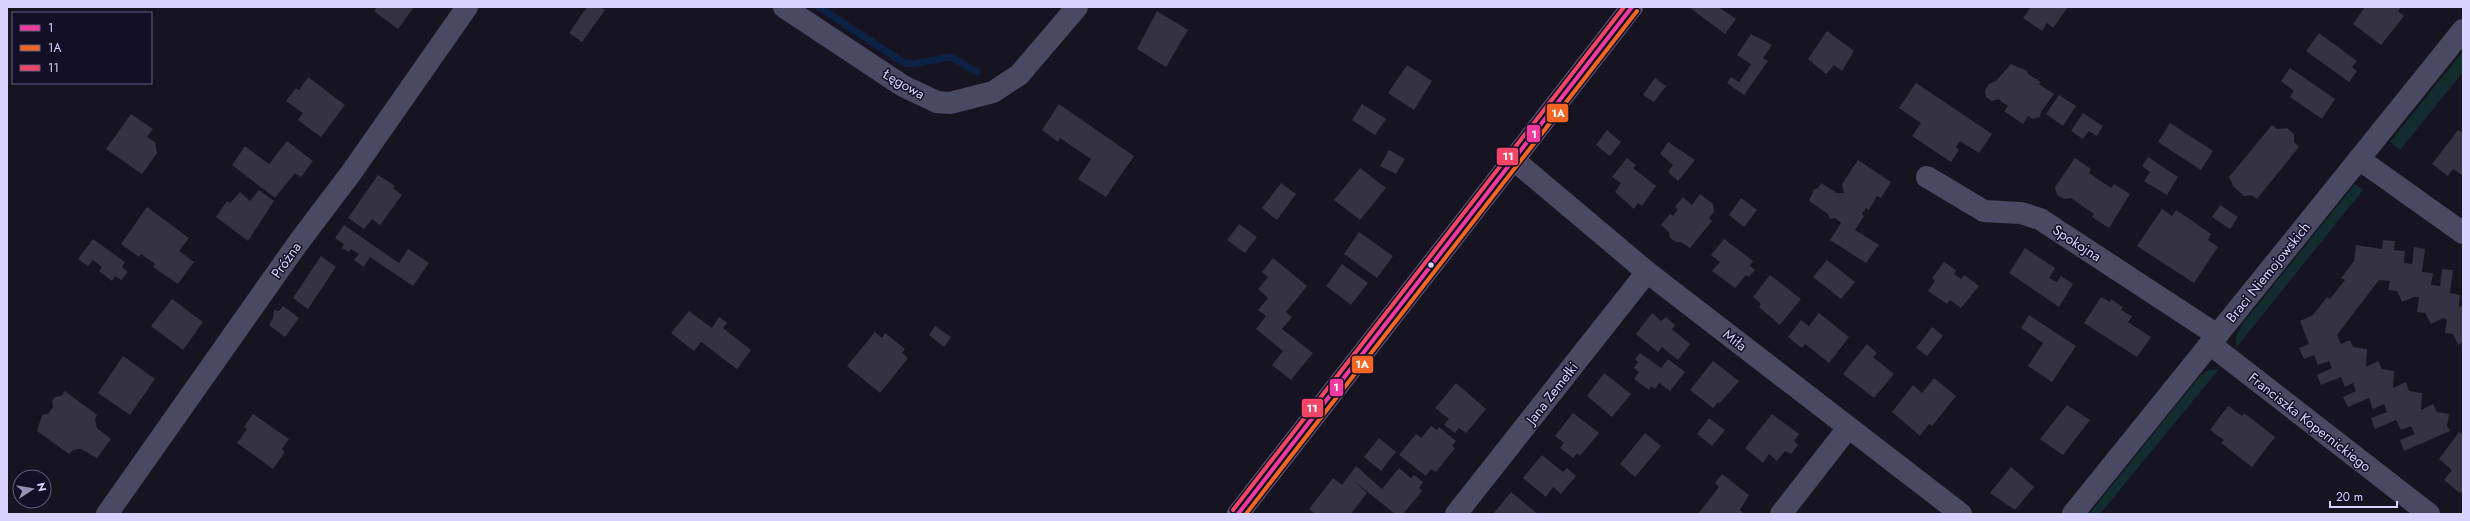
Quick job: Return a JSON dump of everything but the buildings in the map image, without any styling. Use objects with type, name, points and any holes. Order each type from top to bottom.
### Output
[{"type":"main road","points":[[1238,514],[1632,7]]},
{"type":"street","name":"Próżna","points":[[107,514],[293,249],[351,173],[467,7]]},
{"type":"street","name":"Łęgowa","points":[[784,7],[903,86],[937,102],[950,103],[993,92],[1019,75],[1077,7]]},
{"type":"street","name":"Braci Niemojowskich","points":[[2073,514],[2463,30]]},
{"type":"street","points":[[2359,159],[2463,233]]},
{"type":"street","name":"Miła","points":[[1514,160],[1647,272],[1961,514]]},
{"type":"street","name":"Spokojna","points":[[1927,177],[1984,211],[2021,213],[2040,219],[2213,340]]},
{"type":"street","name":"Jana Zemełki","points":[[1456,514],[1647,272]]},
{"type":"street","name":"Franciszka Kopernickiego","points":[[2213,340],[2429,514]]},
{"type":"street","points":[[1781,514],[1848,428]]},
{"type":"green space","points":[[2463,51],[2463,72],[2400,150],[2390,142]]},
{"type":"green space","points":[[2355,184],[2363,190],[2236,348],[2236,336],[2244,322]]},
{"type":"green space","points":[[2219,369],[2100,514],[2089,514],[2200,376],[2209,370]]},
{"type":"waterway","points":[[819,7],[904,63],[912,64],[951,57],[977,72]]},
{"type":"transit line","name":"11","points":[[1233,510],[1624,7]]},
{"type":"transit line","name":"1","points":[[1238,514],[1632,7]]},
{"type":"transit line","name":"1A","points":[[1246,514],[1637,11]]}]
